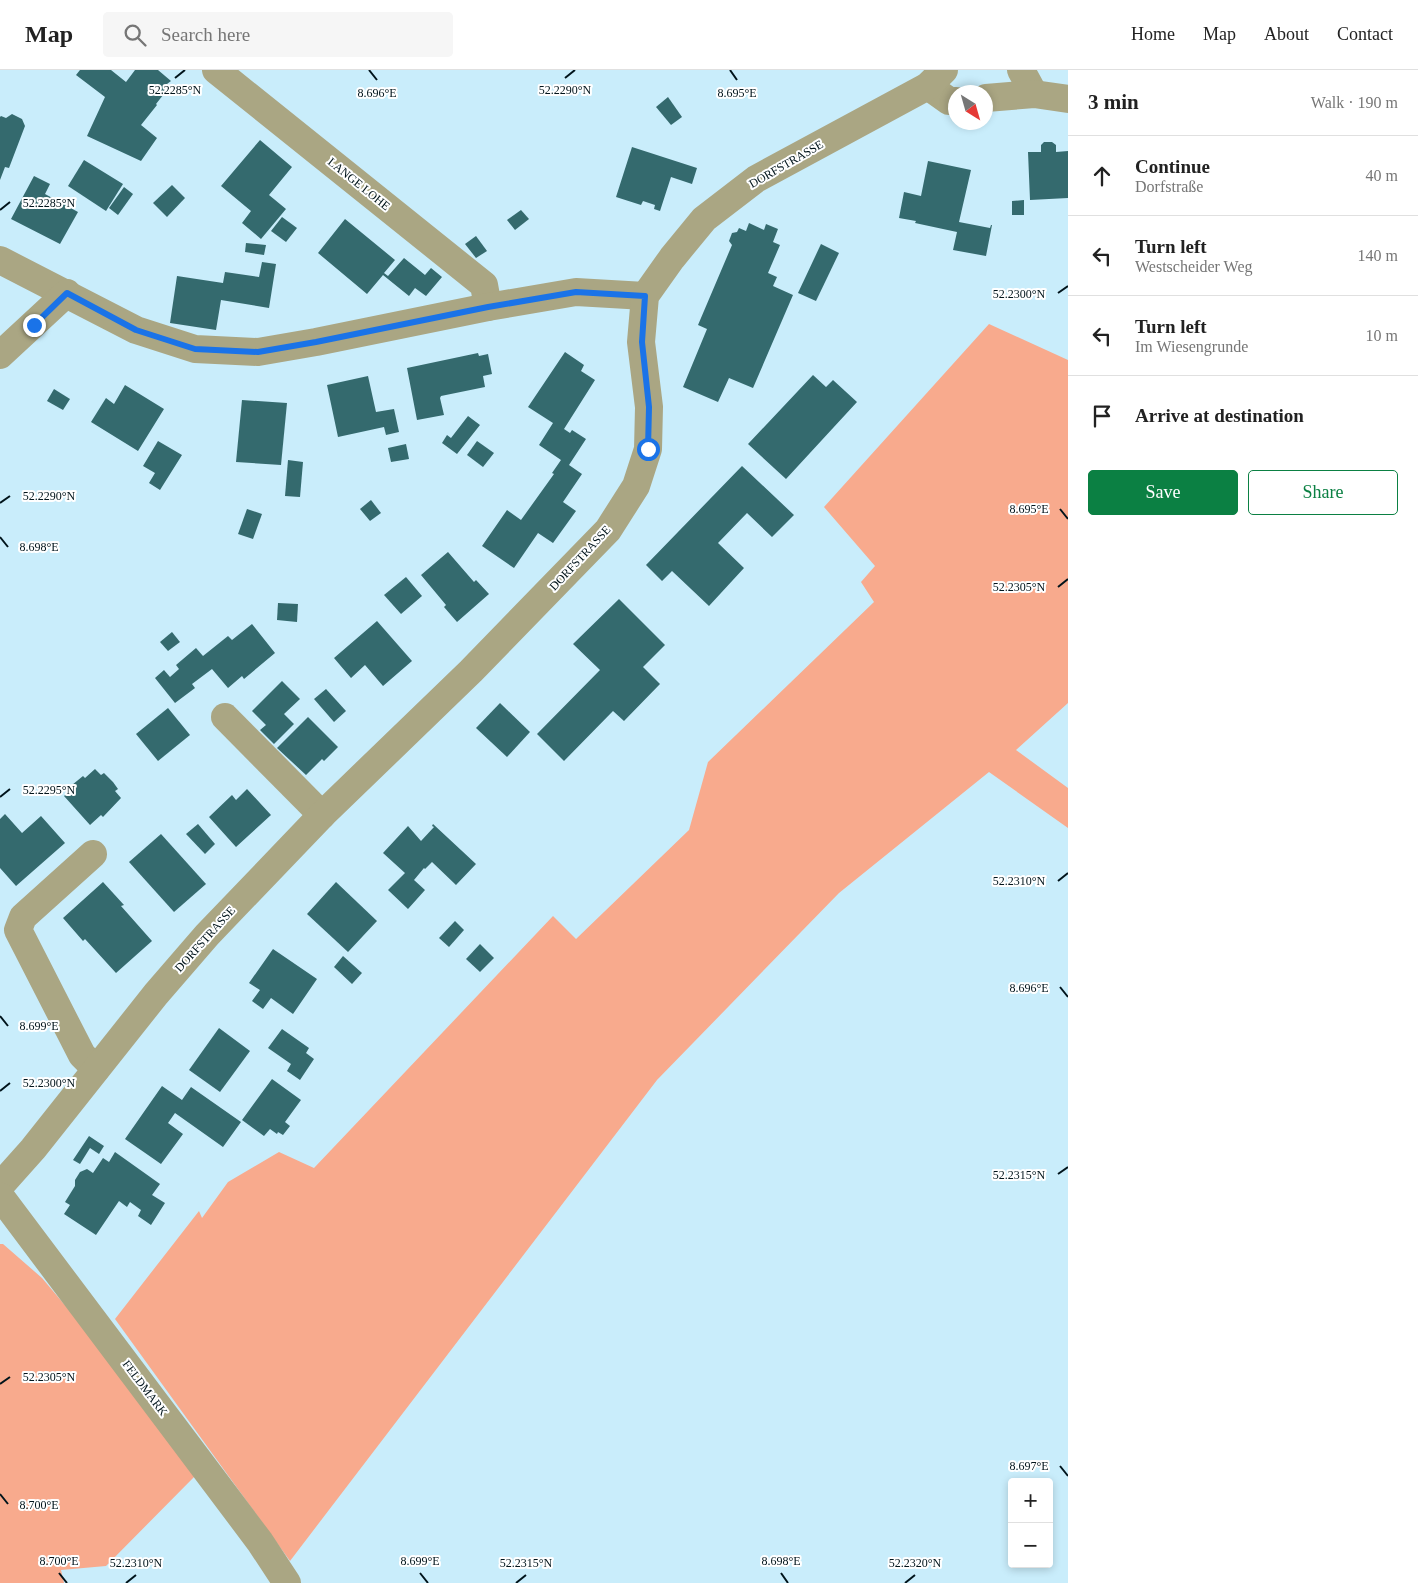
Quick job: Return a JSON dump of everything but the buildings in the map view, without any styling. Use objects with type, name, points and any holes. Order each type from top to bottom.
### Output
[{"type":"street","name":"LANGE LOHE","points":[[216,70],[484,285],[488,307]]},
{"type":"street","points":[[1021,70],[1034,94]]},
{"type":"street","points":[[936,78],[948,99]]},
{"type":"street","name":"DORFSTRASSE","points":[[0,1186],[33,1149],[156,994],[208,935],[322,815],[471,671],[608,530],[636,486],[648,449],[649,407],[642,342],[645,296],[672,258],[704,219],[756,179],[936,78]]},
{"type":"street","points":[[993,97],[1034,94],[1068,99]]},
{"type":"street","points":[[0,260],[136,330],[195,349],[258,352],[488,307],[576,292],[645,296]]},
{"type":"street","points":[[0,355],[67,293]]},
{"type":"street","points":[[225,717],[322,815]]},
{"type":"street","points":[[93,854],[22,917],[18,930],[82,1055],[96,1069]]},
{"type":"street","name":"FELDMARK","points":[[0,1196],[260,1542],[286,1583]]},
{"type":"shaded area","points":[[989,324],[1068,360],[1068,703],[1016,750],[1068,788],[1068,828],[989,772],[839,893],[657,1080],[290,1561],[115,1319],[199,1211],[202,1218],[228,1182],[279,1152],[314,1168],[553,916],[576,939],[689,830],[708,762],[874,602],[861,582],[875,566],[824,507]]},
{"type":"shaded area","points":[[0,1244],[3,1244],[42,1278],[96,1342],[195,1476],[106,1566],[61,1570],[64,1583],[0,1583]]},
{"type":"route","points":[[34,325],[67,293],[136,330],[195,349],[258,352],[488,307],[576,292],[645,296],[642,342],[649,407],[648,449]]}]
